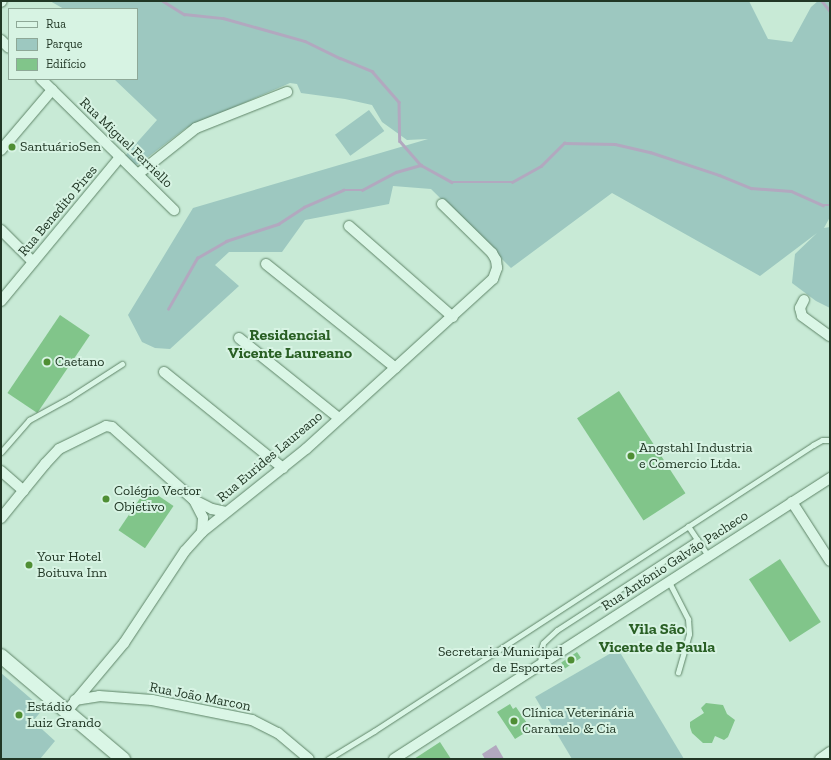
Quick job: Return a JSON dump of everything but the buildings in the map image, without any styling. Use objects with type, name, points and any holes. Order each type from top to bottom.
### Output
[{"type":"main road","points":[[1,656],[71,706],[123,759]]},
{"type":"street","name":"Rua Miguel Ferriello","points":[[42,80],[174,210]]},
{"type":"street","points":[[1,150],[52,90]]},
{"type":"street","points":[[138,174],[196,128],[287,92]]},
{"type":"street","name":"Rua Benedito Pires","points":[[1,301],[120,157]]},
{"type":"street","name":"Rua Eurides Laureano","points":[[71,706],[124,643],[185,551],[202,532],[283,468],[453,317],[493,279],[497,265],[496,260],[490,250],[442,204]]},
{"type":"street","points":[[349,226],[453,317]]},
{"type":"street","points":[[1,230],[33,262]]},
{"type":"street","points":[[266,264],[396,368]]},
{"type":"street","points":[[804,300],[800,308],[802,316],[830,336]]},
{"type":"street","points":[[239,338],[339,418]]},
{"type":"street","points":[[164,372],[283,468]]},
{"type":"street","points":[[1,518],[45,464],[62,447],[101,427],[108,426],[194,500],[212,509],[226,512]]},
{"type":"street","points":[[1,471],[24,491]]},
{"type":"street","name":"Rua Antônio Galvão Pacheco","points":[[394,759],[830,478]]},
{"type":"street","points":[[194,500],[203,518],[202,532]]},
{"type":"street","points":[[792,502],[830,561]]},
{"type":"street","name":"Rua João Marcon","points":[[71,706],[99,696],[152,700],[252,720],[278,733],[309,759]]},
{"type":"street","points":[[820,759],[830,752]]},
{"type":"lane","points":[[1,452],[29,420],[69,398],[122,364]]},
{"type":"lane","points":[[328,759],[374,731],[813,445],[822,440],[830,440]]},
{"type":"lane","points":[[688,526],[708,556]]},
{"type":"lane","points":[[541,664],[540,652],[543,643],[557,630],[697,539]]},
{"type":"lane","points":[[669,582],[688,620],[689,634],[678,672]]},
{"type":"green space","points":[[50,1],[749,1],[768,39],[792,42],[811,7],[818,1],[830,1],[830,217],[824,228],[830,227],[830,308],[816,301],[792,283],[795,254],[817,233],[760,276],[612,193],[511,268],[431,189],[393,186],[389,204],[305,220],[282,252],[229,252],[215,265],[239,286],[170,349],[155,348],[142,342],[128,315],[193,208],[428,139],[407,140],[382,122],[372,105],[345,99],[301,93],[297,84],[290,83],[186,128],[139,164],[135,165],[125,156],[157,120],[115,80],[138,80],[138,8],[62,8]]},
{"type":"green space","points":[[369,110],[384,131],[350,156],[335,135]]},
{"type":"green space","points":[[618,649],[684,759],[572,759],[535,697]]},
{"type":"green space","name":"Estádio Luiz Grando","points":[[1,673],[43,709],[33,721],[55,741],[40,759],[1,759]]},
{"type":"shaded area","points":[[496,745],[504,759],[485,759],[482,754]]},
{"type":"waterway","points":[[163,1],[184,14],[223,18],[305,41],[340,58],[372,71],[399,102],[400,141],[421,165],[452,182],[512,182],[541,166],[564,143],[615,144],[650,152],[719,175],[751,188],[791,191],[823,205],[830,205]]},
{"type":"waterway","points":[[822,1],[830,11]]},
{"type":"waterway","points":[[168,309],[197,258],[226,241],[278,224],[304,207],[343,190],[362,190],[396,172],[421,165]]},
{"type":"place","name":"SantuárioSen","points":[[12,147]]},
{"type":"place","name":"Caetano","points":[[47,362]]},
{"type":"place","name":"Angstahl Industria e Comercio Ltda.","points":[[631,456]]},
{"type":"place","name":"Colégio Vector Objetivo","points":[[106,499]]},
{"type":"place","name":"Your Hotel Boituva Inn","points":[[29,565]]},
{"type":"place","name":"Secretaria Municipal de Esportes","points":[[571,660]]},
{"type":"place","name":"Estádio Luiz Grando","points":[[19,715]]},
{"type":"place","name":"Clínica Veterinária Caramelo & Cia","points":[[514,721]]},
{"type":"district","name":"Residencial Vicente Laureano","points":[[290,344]]},
{"type":"district","name":"Vila São Vicente de Paula","points":[[657,638]]}]
